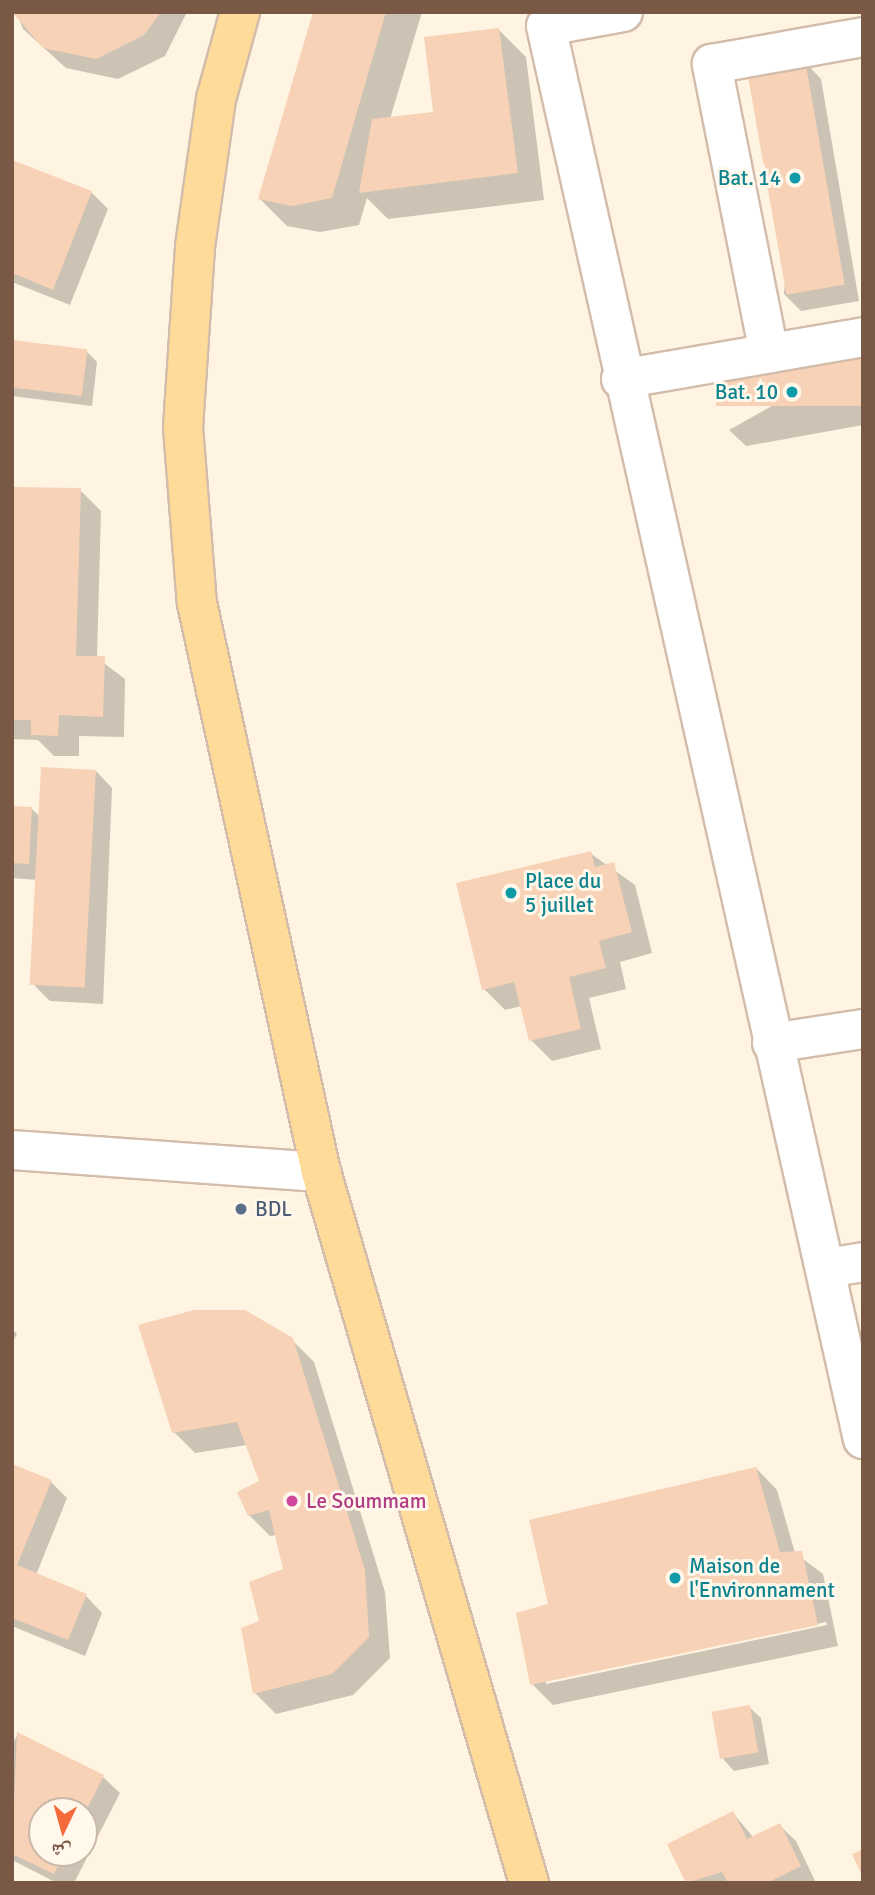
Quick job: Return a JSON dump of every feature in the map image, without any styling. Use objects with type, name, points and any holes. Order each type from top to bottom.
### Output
[{"type":"main road","points":[[240,12],[216,99],[195,247],[183,428],[199,616],[321,1171],[529,1883]]},
{"type":"street","points":[[623,12],[546,26],[621,379],[861,1423]]},
{"type":"street","points":[[769,354],[712,64],[863,37]]},
{"type":"street","points":[[621,379],[863,337]]},
{"type":"street","points":[[772,1043],[863,1029]]},
{"type":"street","points":[[12,1150],[321,1171]]},
{"type":"street","points":[[826,1268],[863,1262]]},
{"type":"building","points":[[12,12],[161,12],[144,35],[96,59],[43,48]]},
{"type":"building","points":[[313,12],[386,12],[332,198],[292,206],[258,199]]},
{"type":"building","points":[[499,28],[518,173],[359,193],[372,119],[433,112],[424,37]]},
{"type":"building","name":"Bat. 14","points":[[805,60],[845,285],[786,295],[747,70]]},
{"type":"building","points":[[12,160],[92,191],[53,290],[12,273]]},
{"type":"building","points":[[12,340],[87,349],[82,396],[12,387]]},
{"type":"building","name":"Bat. 10","points":[[716,354],[863,354],[863,406],[716,406]]},
{"type":"building","points":[[12,487],[81,488],[76,656],[105,656],[103,717],[59,715],[58,736],[31,735],[31,720],[12,720]]},
{"type":"building","points":[[41,767],[96,770],[85,988],[30,985]]},
{"type":"building","points":[[12,806],[32,807],[29,864],[12,863]]},
{"type":"building","points":[[591,851],[595,867],[614,862],[632,932],[599,941],[606,968],[569,977],[581,1029],[529,1041],[514,982],[482,990],[456,883]]},
{"type":"building","name":"Le Soummam","points":[[194,1310],[245,1310],[293,1338],[365,1570],[369,1637],[332,1674],[253,1694],[241,1628],[259,1621],[249,1582],[283,1569],[269,1510],[248,1516],[237,1492],[259,1481],[237,1422],[172,1433],[138,1325]]},
{"type":"building","points":[[12,1464],[52,1480],[17,1565],[87,1594],[68,1640],[12,1618]]},
{"type":"building","name":"Maison de l'Environnament","points":[[756,1467],[780,1552],[802,1551],[818,1625],[530,1685],[516,1613],[548,1604],[529,1520]]},
{"type":"building","points":[[750,1705],[758,1752],[720,1759],[712,1712]]},
{"type":"building","points":[[17,1732],[104,1775],[93,1797],[28,1797],[28,1862],[12,1854]]},
{"type":"building","points":[[733,1811],[747,1839],[780,1823],[801,1866],[767,1883],[728,1883],[722,1872],[686,1883],[667,1844]]},
{"type":"building","points":[[863,1849],[863,1878],[852,1854]]},
{"type":"building","points":[[39,1867],[57,1867],[54,1874]]},
{"type":"place","name":"Bat. 14","points":[[795,178]]},
{"type":"place","name":"Bat. 10","points":[[792,392]]},
{"type":"place","name":"Place du 5 juillet","points":[[511,893]]},
{"type":"place","name":"BDL","points":[[241,1209]]},
{"type":"place","name":"Le Soummam","points":[[292,1501]]},
{"type":"place","name":"Maison de l'Environnament","points":[[675,1578]]}]
